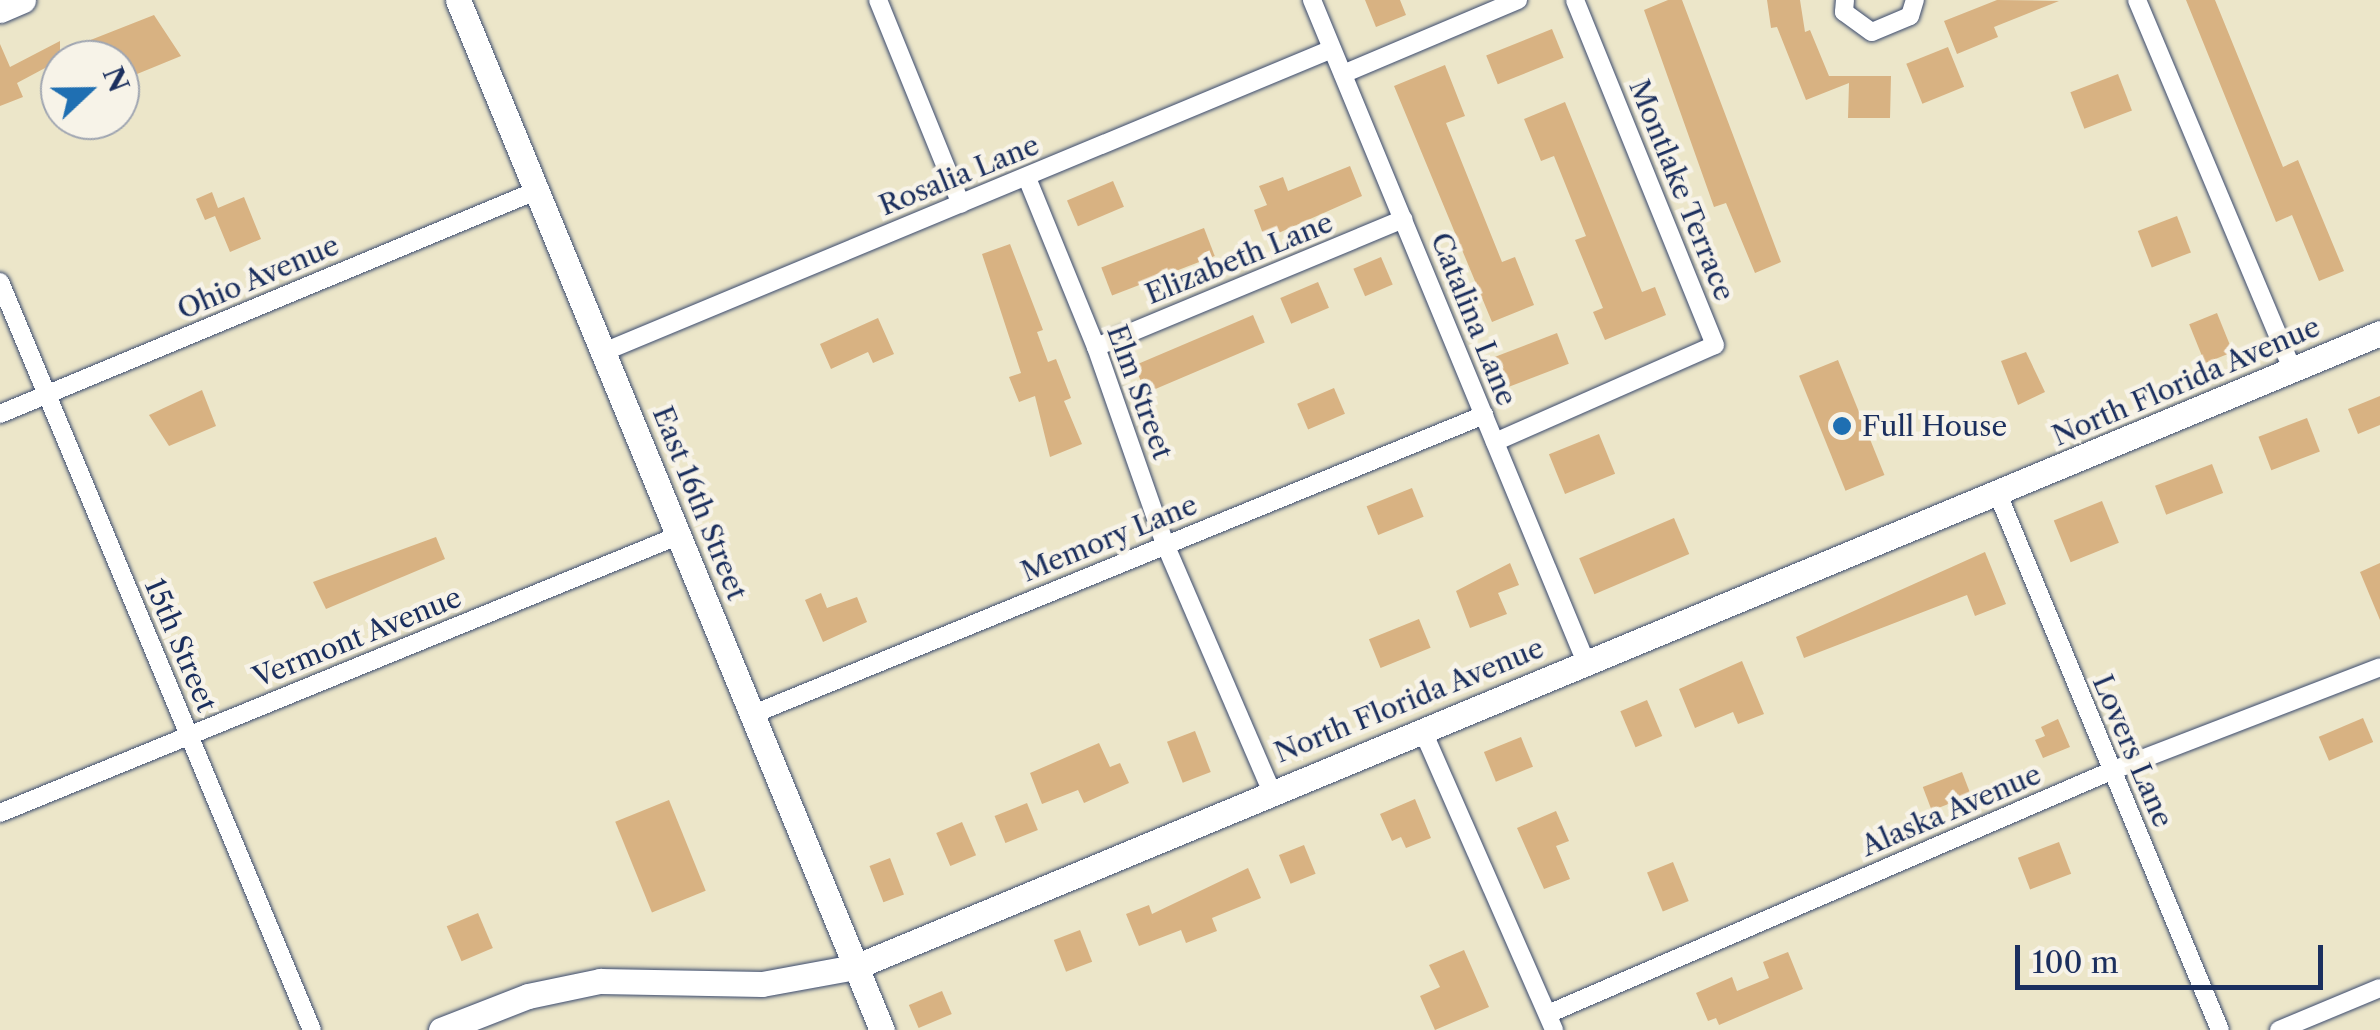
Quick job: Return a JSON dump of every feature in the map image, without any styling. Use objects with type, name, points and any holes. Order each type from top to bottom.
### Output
[{"type":"main road","points":[[0,10],[23,0]]},
{"type":"main road","name":"East 16th Street","points":[[458,0],[756,713],[882,1030]]},
{"type":"main road","name":"North Florida Avenue","points":[[441,1030],[528,996],[600,981],[762,984],[856,967],[1271,790],[2380,333]]},
{"type":"street","points":[[878,0],[961,204]]},
{"type":"street","name":"Catalina Lane","points":[[1312,0],[1585,660]]},
{"type":"street","points":[[1343,74],[1518,0]]},
{"type":"street","name":"Montlake Terrace","points":[[1495,442],[1715,345],[1576,0]]},
{"type":"street","points":[[1846,0],[1844,12],[1872,32],[1910,16],[1914,0]]},
{"type":"street","points":[[2137,0],[2292,369]]},
{"type":"street","name":"Rosalia Lane","points":[[606,351],[1332,49]]},
{"type":"street","name":"Elm Street","points":[[1027,178],[1096,346],[1165,544],[1271,790]]},
{"type":"street","name":"Ohio Avenue","points":[[0,414],[538,190]]},
{"type":"street","name":"Elizabeth Lane","points":[[1096,346],[1403,220]]},
{"type":"street","name":"15th Street","points":[[0,282],[312,1030]]},
{"type":"street","name":"Memory Lane","points":[[756,713],[1484,415]]},
{"type":"street","name":"Lovers Lane","points":[[1997,492],[2220,1030]]},
{"type":"street","name":"Vermont Avenue","points":[[0,813],[680,534]]},
{"type":"street","name":"Alaska Avenue","points":[[1551,1022],[2111,771],[2380,668]]},
{"type":"street","points":[[1422,730],[1551,1022]]},
{"type":"street","points":[[2279,1030],[2380,988]]},
{"type":"building","points":[[1365,0],[1400,0],[1406,15],[1376,27]]},
{"type":"building","points":[[1668,0],[1682,0],[1781,262],[1755,273],[1726,203],[1714,207],[1644,10]]},
{"type":"building","points":[[1767,0],[1800,0],[1805,32],[1810,30],[1829,76],[1891,76],[1890,118],[1848,118],[1849,83],[1806,100],[1777,27],[1771,28]]},
{"type":"building","points":[[1997,0],[2059,1],[1994,27],[1998,37],[1957,54],[1944,21]]},
{"type":"building","points":[[2186,0],[2215,0],[2283,167],[2298,160],[2344,271],[2319,281],[2292,215],[2276,222]]},
{"type":"building","points":[[154,15],[181,56],[140,73],[140,40],[90,40]]},
{"type":"building","points":[[1552,29],[1564,58],[1498,84],[1486,56]]},
{"type":"building","points":[[0,44],[10,67],[40,51],[40,71],[17,83],[23,97],[0,106]]},
{"type":"building","points":[[1948,47],[1964,87],[1922,104],[1906,64]]},
{"type":"building","points":[[1445,65],[1465,116],[1446,123],[1502,262],[1515,257],[1534,305],[1492,322],[1394,86]]},
{"type":"building","points":[[2118,74],[2132,110],[2084,129],[2070,92]]},
{"type":"building","points":[[1565,102],[1642,292],[1655,287],[1666,315],[1605,340],[1593,312],[1603,308],[1575,240],[1586,236],[1554,156],[1541,161],[1524,119]]},
{"type":"building","points":[[1350,166],[1362,196],[1265,239],[1254,210],[1267,205],[1259,186],[1283,177],[1288,191]]},
{"type":"building","points":[[1113,181],[1124,207],[1078,226],[1067,201]]},
{"type":"building","points":[[212,192],[218,208],[244,197],[261,239],[230,252],[215,216],[205,220],[196,199]]},
{"type":"building","points":[[2177,216],[2191,252],[2152,267],[2138,231]]},
{"type":"building","points":[[1204,228],[1215,256],[1112,295],[1101,267]]},
{"type":"building","points":[[1010,244],[1043,330],[1037,332],[1048,362],[1056,359],[1071,398],[1064,401],[1082,444],[1050,457],[1035,396],[1019,402],[1009,377],[1021,373],[982,254]]},
{"type":"building","points":[[1381,257],[1393,285],[1365,296],[1353,269]]},
{"type":"building","points":[[1318,282],[1329,308],[1291,324],[1280,298]]},
{"type":"building","points":[[2217,313],[2233,352],[2205,363],[2189,324]]},
{"type":"building","points":[[1253,315],[1265,343],[1146,393],[1134,365]]},
{"type":"building","points":[[878,318],[894,354],[873,363],[868,352],[831,369],[820,344]]},
{"type":"building","points":[[1557,333],[1569,364],[1504,389],[1493,358]]},
{"type":"building","points":[[2026,352],[2045,392],[2018,405],[2001,361]]},
{"type":"building","name":"Full House","points":[[1838,360],[1884,475],[1846,491],[1799,376]]},
{"type":"building","points":[[1334,388],[1345,414],[1308,429],[1297,404]]},
{"type":"building","points":[[202,390],[216,426],[169,446],[149,415]]},
{"type":"building","points":[[2380,396],[2380,425],[2358,434],[2348,409]]},
{"type":"building","points":[[2307,418],[2320,452],[2271,470],[2258,437]]},
{"type":"building","points":[[1599,434],[1615,474],[1565,494],[1549,454]]},
{"type":"building","points":[[2212,464],[2223,493],[2166,515],[2155,486]]},
{"type":"building","points":[[1412,488],[1424,517],[1378,535],[1367,506]]},
{"type":"building","points":[[2102,501],[2119,543],[2071,562],[2054,520]]},
{"type":"building","points":[[1674,518],[1689,554],[1594,594],[1579,558]]},
{"type":"building","points":[[436,537],[445,559],[326,609],[313,582]]},
{"type":"building","points":[[1985,552],[2006,604],[1975,616],[1967,595],[1804,658],[1796,637]]},
{"type":"building","points":[[1510,563],[1519,585],[1498,593],[1507,614],[1470,628],[1456,591]]},
{"type":"building","points":[[2380,563],[2380,620],[2360,572]]},
{"type":"building","points":[[821,593],[827,608],[857,597],[867,622],[823,642],[805,600]]},
{"type":"building","points":[[1419,619],[1431,648],[1381,668],[1369,639]]},
{"type":"building","points":[[1742,661],[1764,714],[1738,724],[1733,712],[1695,728],[1679,689]]},
{"type":"building","points":[[1647,700],[1662,736],[1636,747],[1620,711]]},
{"type":"building","points":[[2363,718],[2373,742],[2329,761],[2319,737]]},
{"type":"building","points":[[2058,719],[2070,747],[2043,758],[2035,740],[2045,736],[2041,727]]},
{"type":"building","points":[[1195,731],[1211,772],[1183,783],[1167,742]]},
{"type":"building","points":[[1521,737],[1533,767],[1496,782],[1484,752]]},
{"type":"building","points":[[1099,743],[1110,767],[1120,763],[1129,783],[1084,803],[1078,790],[1042,804],[1030,773]]},
{"type":"building","points":[[1962,772],[1971,795],[1932,810],[1923,787]]},
{"type":"building","points":[[1415,799],[1431,838],[1406,848],[1401,837],[1392,841],[1380,814]]},
{"type":"building","points":[[669,800],[706,891],[652,913],[615,822]]},
{"type":"building","points":[[1027,803],[1038,830],[1005,843],[995,816]]},
{"type":"building","points":[[1556,811],[1569,841],[1556,846],[1570,879],[1544,889],[1517,828]]},
{"type":"building","points":[[962,822],[976,855],[950,866],[936,833]]},
{"type":"building","points":[[2059,842],[2071,874],[2030,890],[2018,858]]},
{"type":"building","points":[[1304,845],[1316,874],[1291,884],[1279,855]]},
{"type":"building","points":[[890,858],[904,894],[883,902],[869,866]]},
{"type":"building","points":[[1673,862],[1689,901],[1663,911],[1647,872]]},
{"type":"building","points":[[1248,868],[1261,898],[1212,918],[1217,931],[1186,943],[1181,930],[1139,946],[1126,914],[1149,905],[1152,914]]},
{"type":"building","points":[[478,913],[493,948],[462,961],[447,926]]},
{"type":"building","points":[[1080,930],[1092,962],[1066,972],[1054,940]]},
{"type":"building","points":[[1464,950],[1489,1007],[1435,1030],[1420,996],[1440,987],[1429,965]]},
{"type":"building","points":[[1788,952],[1803,989],[1719,1025],[1716,1018],[1708,1021],[1696,993],[1732,977],[1737,991],[1769,978],[1763,962]]},
{"type":"building","points":[[942,991],[952,1014],[919,1028],[909,1005]]},
{"type":"place","name":"Full House","points":[[1842,426]]}]
